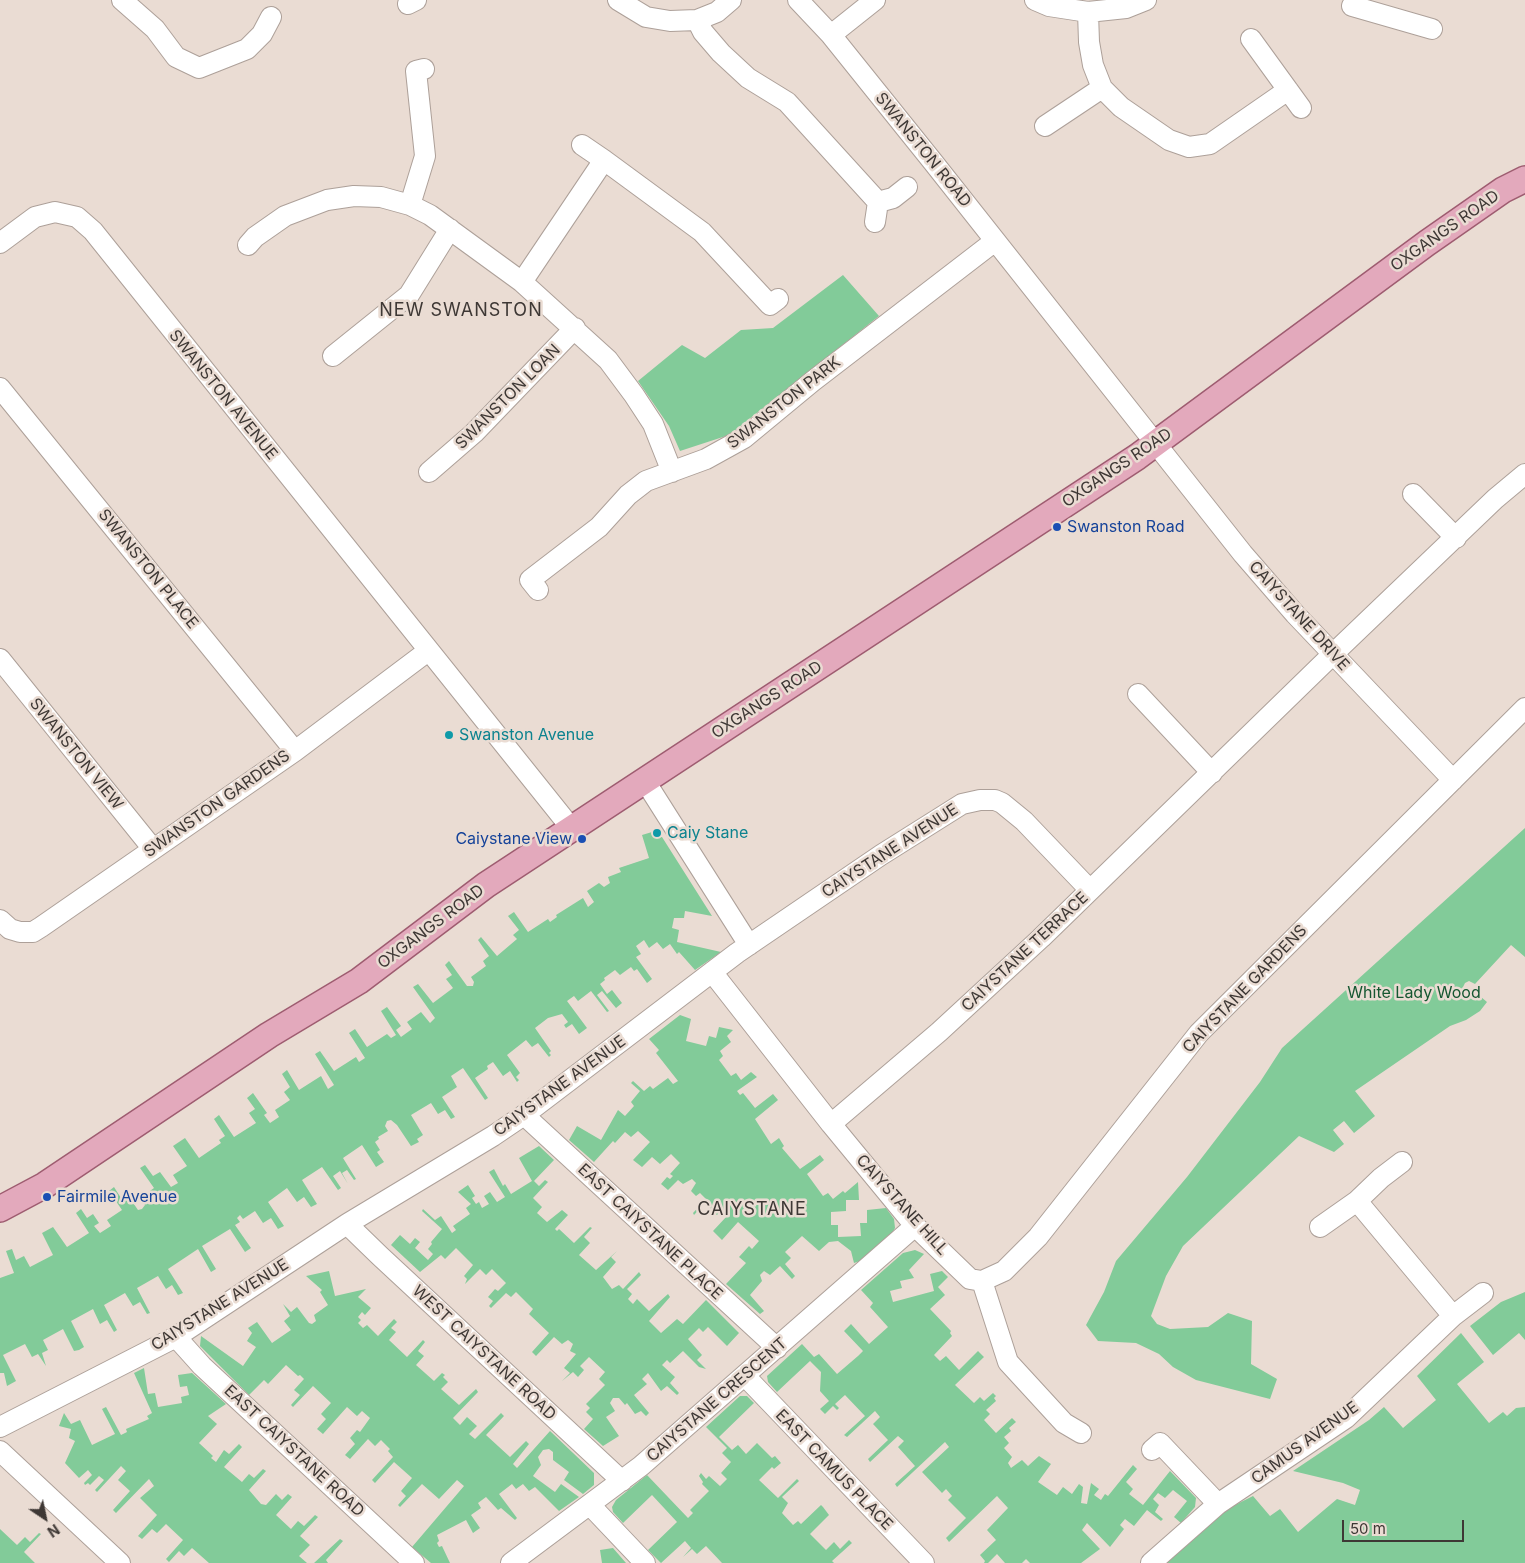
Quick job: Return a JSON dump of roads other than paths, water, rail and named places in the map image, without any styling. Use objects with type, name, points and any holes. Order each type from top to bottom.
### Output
[{"type":"main road","name":"OXGANGS ROAD","points":[[0,1209],[45,1184],[269,1035],[359,981],[486,885],[1155,444],[1427,243],[1503,190],[1525,179]]},
{"type":"street","points":[[122,0],[155,29],[176,57],[199,68],[247,49],[262,34],[271,17]]},
{"type":"street","points":[[618,0],[646,17],[670,21],[697,20],[717,12],[731,0]]},
{"type":"street","name":"SWANSTON ROAD","points":[[798,0],[831,35],[1155,444]]},
{"type":"street","points":[[831,35],[876,0]]},
{"type":"street","points":[[1035,0],[1049,6],[1088,12],[1126,8],[1146,0]]},
{"type":"street","points":[[1352,6],[1385,7],[1432,29]]},
{"type":"street","points":[[1088,12],[1092,58],[1102,88],[1121,107],[1169,140],[1189,147],[1210,144],[1288,90]]},
{"type":"street","points":[[697,20],[703,32],[721,54],[748,78],[787,102],[878,202]]},
{"type":"street","points":[[1251,39],[1301,108]]},
{"type":"street","points":[[410,205],[425,156],[416,71],[424,69]]},
{"type":"street","points":[[1045,126],[1102,88]]},
{"type":"street","points":[[582,145],[702,232],[770,305],[778,299]]},
{"type":"street","points":[[522,282],[604,160]]},
{"type":"street","points":[[878,202],[894,198],[907,187]]},
{"type":"street","points":[[250,236],[285,216],[328,200],[354,196],[381,197],[410,205],[450,229],[522,282],[575,328],[608,360],[634,394],[653,424],[672,472]]},
{"type":"street","points":[[875,222],[878,202]]},
{"type":"street","name":"SWANSTON AVENUE","points":[[0,243],[34,217],[55,212],[77,217],[93,231],[428,652],[572,829]]},
{"type":"street","points":[[336,348],[409,295],[450,229]]},
{"type":"street","name":"SWANSTON PARK","points":[[538,590],[530,580],[599,527],[628,495],[646,481],[706,459],[744,438],[995,240]]},
{"type":"street","name":"SWANSTON LOAN","points":[[433,464],[474,433],[575,328]]},
{"type":"street","name":"SWANSTON PLACE","points":[[0,388],[295,751]]},
{"type":"street","name":"CAIYSTANE DRIVE","points":[[1155,444],[1284,602],[1453,780]]},
{"type":"street","name":"CAIYSTANE TERRACE","points":[[831,1124],[958,1014],[1212,773],[1333,654],[1525,474]]},
{"type":"street","points":[[1412,494],[1456,538]]},
{"type":"street","name":"SWANSTON GARDENS","points":[[0,920],[10,929],[20,932],[32,932],[295,751],[428,652]]},
{"type":"street","name":"SWANSTON VIEW","points":[[0,659],[153,849]]},
{"type":"street","points":[[1138,694],[1212,773]]},
{"type":"street","name":"CAIYSTANE GARDENS","points":[[982,1281],[1004,1271],[1038,1237],[1199,1033],[1525,708]]},
{"type":"street","points":[[644,781],[749,946]]},
{"type":"street","name":"CAIYSTANE AVENUE","points":[[0,1427],[176,1337],[347,1224],[477,1146],[524,1115],[712,972],[807,904],[955,808],[980,800],[995,800],[1016,813],[1090,890]]},
{"type":"street","name":"CAIYSTANE HILL","points":[[712,972],[831,1124],[915,1226],[966,1275],[974,1281],[982,1281]]},
{"type":"street","name":"EAST CAIYSTANE PLACE","points":[[524,1115],[777,1348]]},
{"type":"street","points":[[1320,1227],[1357,1201],[1381,1178],[1402,1162]]},
{"type":"street","points":[[1357,1201],[1453,1316]]},
{"type":"street","name":"WEST CAIYSTANE ROAD","points":[[347,1224],[622,1481]]},
{"type":"street","name":"CAIYSTANE CRESCENT","points":[[511,1563],[622,1481],[915,1226]]},
{"type":"street","points":[[982,1281],[1008,1362],[1064,1423],[1080,1433]]},
{"type":"street","name":"CAMUS AVENUE","points":[[1151,1563],[1218,1504],[1346,1418],[1453,1316],[1484,1293]]},
{"type":"street","name":"EAST CAIYSTANE ROAD","points":[[176,1337],[185,1350],[414,1563]]},
{"type":"street","name":"EAST CAMUS PLACE","points":[[744,1376],[924,1563]]},
{"type":"street","points":[[1159,1442],[1218,1504]]},
{"type":"street","points":[[0,1451],[120,1563]]},
{"type":"street","points":[[590,1505],[645,1563]]},
{"type":"place","name":"Swanston Road","points":[[1057,527]]},
{"type":"place","name":"Swanston Avenue","points":[[449,735]]},
{"type":"place","name":"Caiy Stane","points":[[657,833]]},
{"type":"place","name":"Caiystane View","points":[[582,839]]},
{"type":"place","name":"Fairmile Avenue","points":[[47,1197]]},
{"type":"district","name":"NEW SWANSTON","points":[[461,311]]},
{"type":"district","name":"CAIYSTANE","points":[[752,1210]]},
{"type":"park label","name":"White Lady Wood","points":[[1414,993]]}]
